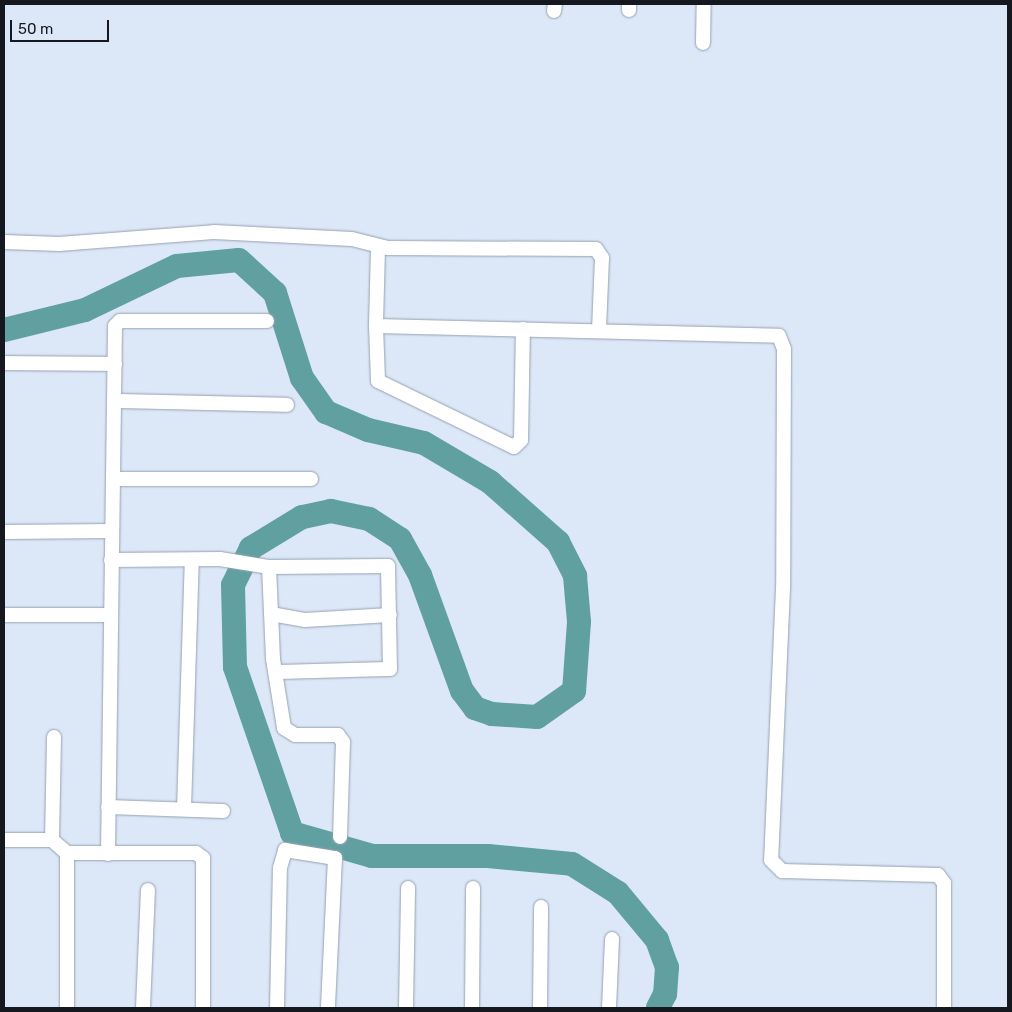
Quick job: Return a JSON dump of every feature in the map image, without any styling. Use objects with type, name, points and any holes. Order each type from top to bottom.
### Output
[{"type":"street","points":[[703,43],[704,4]]},
{"type":"street","points":[[4,242],[58,244],[214,232],[352,239],[378,248],[596,249],[602,258],[599,330]]},
{"type":"street","points":[[378,248],[376,326],[378,382],[514,447],[521,440],[523,329]]},
{"type":"street","points":[[108,854],[111,531],[116,402],[115,326],[120,321],[267,321]]},
{"type":"street","points":[[376,326],[768,332],[782,341],[783,588],[771,860],[782,871],[942,878],[944,1008]]},
{"type":"street","points":[[4,363],[115,364]]},
{"type":"street","points":[[116,402],[287,404]]},
{"type":"street","points":[[113,479],[311,479]]},
{"type":"street","points":[[4,532],[111,531]]},
{"type":"street","points":[[111,560],[232,561],[269,567],[385,564],[390,570],[390,669],[276,672]]},
{"type":"street","points":[[184,810],[192,560]]},
{"type":"street","points":[[269,567],[271,614],[282,722],[288,732],[342,738],[340,837]]},
{"type":"street","points":[[271,614],[305,620],[390,615]]},
{"type":"street","points":[[4,615],[110,615]]},
{"type":"street","points":[[52,840],[54,737]]},
{"type":"street","points":[[108,807],[223,811]]},
{"type":"street","points":[[4,840],[52,840],[67,853],[196,853],[203,858],[203,1008]]},
{"type":"street","points":[[277,1008],[280,868],[285,850],[335,858],[328,1008]]},
{"type":"street","points":[[67,853],[67,1008]]},
{"type":"street","points":[[406,1008],[408,888]]},
{"type":"street","points":[[472,1008],[473,888]]},
{"type":"street","points":[[143,1008],[148,890]]},
{"type":"street","points":[[540,1008],[541,907]]},
{"type":"street","points":[[609,1008],[612,939]]},
{"type":"waterway","points":[[4,330],[85,310],[177,266],[239,260],[275,293],[302,378],[326,412],[368,430],[424,443],[490,482],[558,542],[575,576],[579,622],[574,691],[537,717],[492,714],[475,708],[462,691],[420,575],[400,539],[369,519],[331,511],[302,517],[251,548],[233,585],[235,667],[292,833],[372,856],[488,856],[572,864],[618,893],[657,940],[667,967],[665,994],[658,1008]]}]
